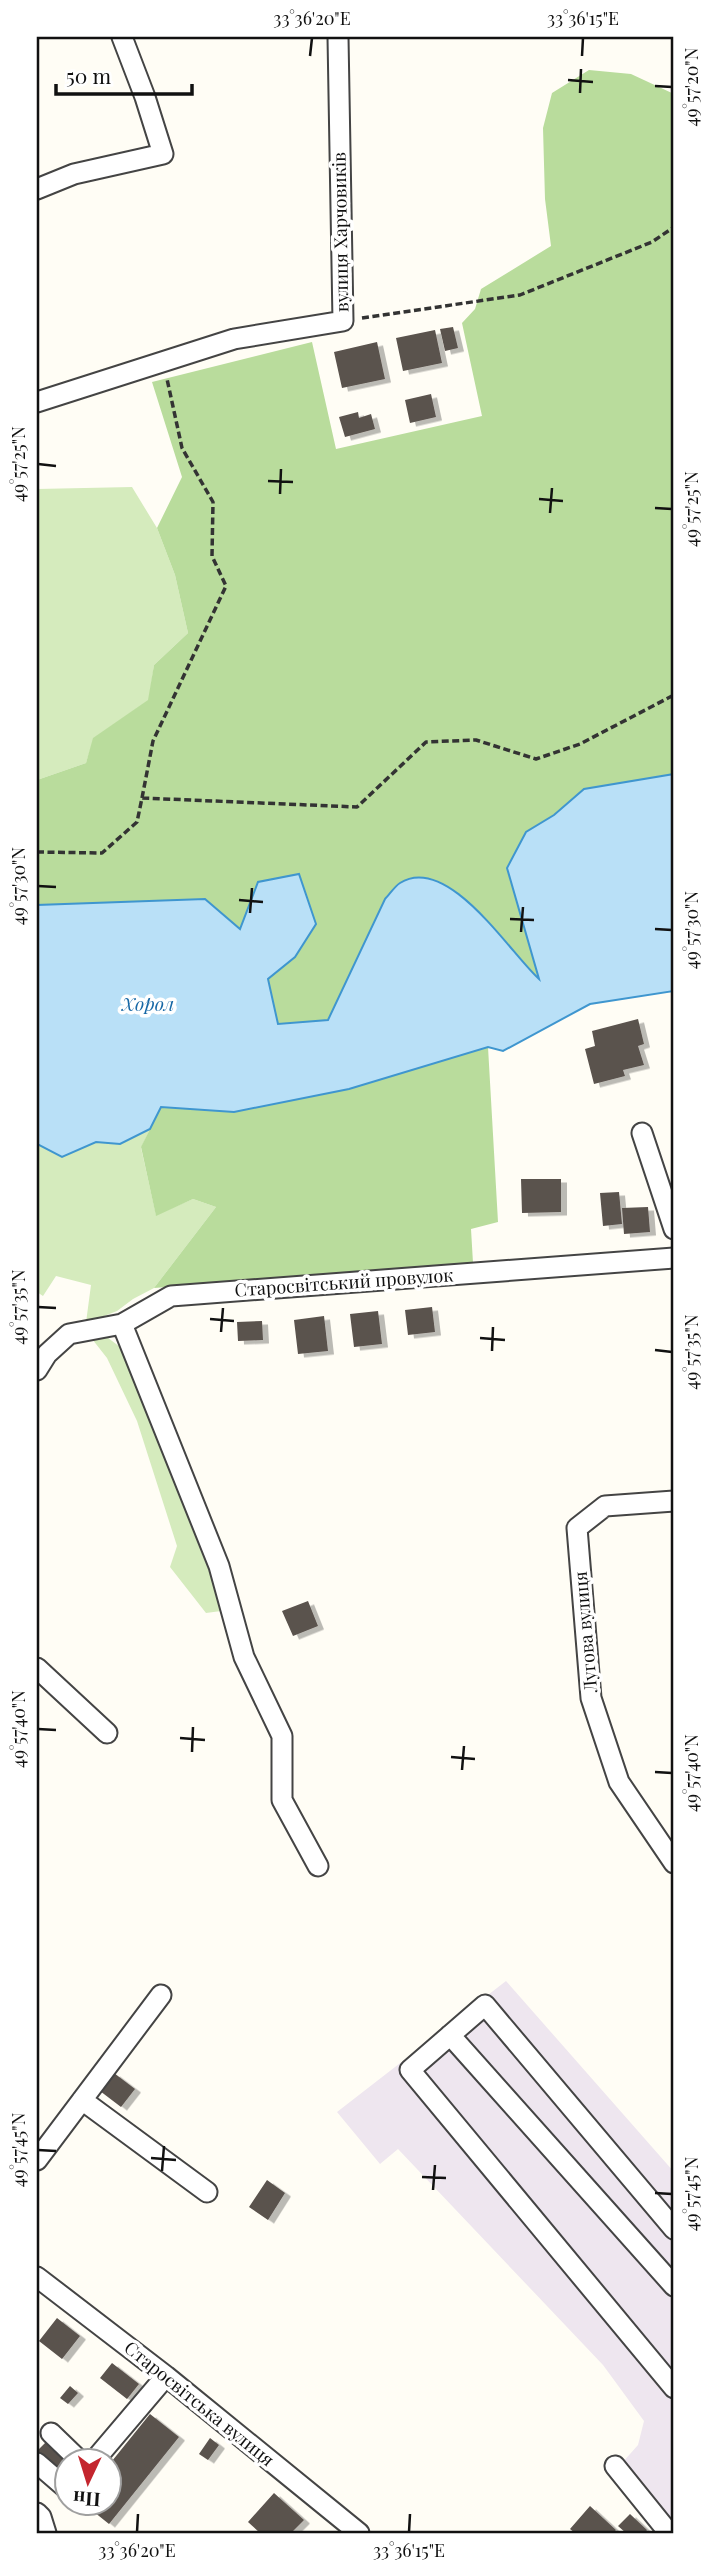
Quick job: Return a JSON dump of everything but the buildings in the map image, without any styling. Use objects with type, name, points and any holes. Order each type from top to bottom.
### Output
[{"type":"street","points":[[37,189],[74,174],[163,154],[122,37]]},
{"type":"street","name":"вулиця Харчовиків","points":[[37,402],[234,339],[343,321],[338,37]]},
{"type":"street","points":[[642,1133],[674,1228]]},
{"type":"street","name":"Старосвітський провулок","points":[[37,1370],[47,1354],[69,1335],[122,1324],[170,1296],[674,1258]]},
{"type":"street","points":[[122,1324],[219,1566],[244,1657],[282,1736],[282,1800],[318,1866]]},
{"type":"street","name":"Лугова вулиця","points":[[674,1501],[605,1506],[577,1528],[591,1698],[619,1782],[674,1863]]},
{"type":"street","points":[[37,1668],[107,1733]]},
{"type":"street","points":[[37,2160],[161,1995]]},
{"type":"street","points":[[674,2229],[485,2005],[410,2070],[674,2388]]},
{"type":"street","points":[[450,2035],[674,2286]]},
{"type":"street","points":[[82,2100],[208,2192]]},
{"type":"street","name":"Старосвітська вулиця","points":[[37,2277],[166,2376],[359,2533]]},
{"type":"street","points":[[105,2448],[166,2376]]},
{"type":"street","points":[[51,2433],[67,2448]]},
{"type":"street","points":[[37,2463],[52,2476]]},
{"type":"street","points":[[615,2466],[669,2533]]},
{"type":"street","points":[[37,2513],[46,2533]]},
{"type":"path","points":[[343,321],[520,295],[652,242],[674,227]]},
{"type":"path","points":[[37,852],[102,853],[137,822],[153,741],[226,586],[212,556],[212,502],[182,448],[163,361]]},
{"type":"path","points":[[142,798],[357,807],[426,742],[476,740],[536,759],[580,744],[674,695]]},
{"type":"shaded area","points":[[506,1981],[674,2172],[673,2523],[622,2463],[638,2445],[644,2421],[603,2365],[398,2149],[380,2164],[337,2112]]},
{"type":"green space","points":[[589,70],[631,74],[674,94],[674,774],[584,789],[554,815],[526,832],[507,868],[540,981],[485,919],[455,891],[385,899],[329,1020],[278,1024],[268,979],[295,957],[240,929],[205,899],[37,905],[37,780],[86,763],[93,738],[148,700],[154,665],[188,633],[175,575],[157,528],[182,477],[152,382],[312,342],[336,449],[482,416],[462,323],[475,309],[481,289],[551,246],[545,199],[543,128],[552,93]]},
{"type":"green space","points":[[132,487],[157,528],[175,575],[188,633],[154,665],[149,700],[94,738],[86,763],[37,780],[37,489]]},
{"type":"green space","points":[[488,1047],[498,1222],[471,1229],[473,1263],[154,1288],[216,1207],[193,1199],[156,1216],[141,1147],[161,1107],[234,1112],[349,1089]]},
{"type":"green space","points":[[150,1129],[141,1148],[156,1215],[193,1199],[216,1207],[154,1288],[117,1311],[94,1320],[95,1328],[120,1347],[209,1571],[221,1611],[206,1613],[170,1567],[177,1546],[137,1421],[107,1358],[85,1330],[91,1285],[56,1276],[43,1296],[37,1292],[37,1144],[62,1157],[96,1142],[120,1143]]},
{"type":"water","name":"Хорол","points":[[674,774],[674,991],[590,1004],[503,1051],[488,1047],[349,1089],[234,1112],[161,1107],[150,1129],[120,1144],[96,1142],[62,1157],[37,1144],[37,905],[205,899],[240,929],[258,882],[299,874],[316,924],[295,957],[268,979],[278,1024],[328,1020],[385,899],[400,883],[419,877],[438,882],[457,893],[477,910],[539,979],[507,868],[526,832],[554,815],[584,789]]}]
